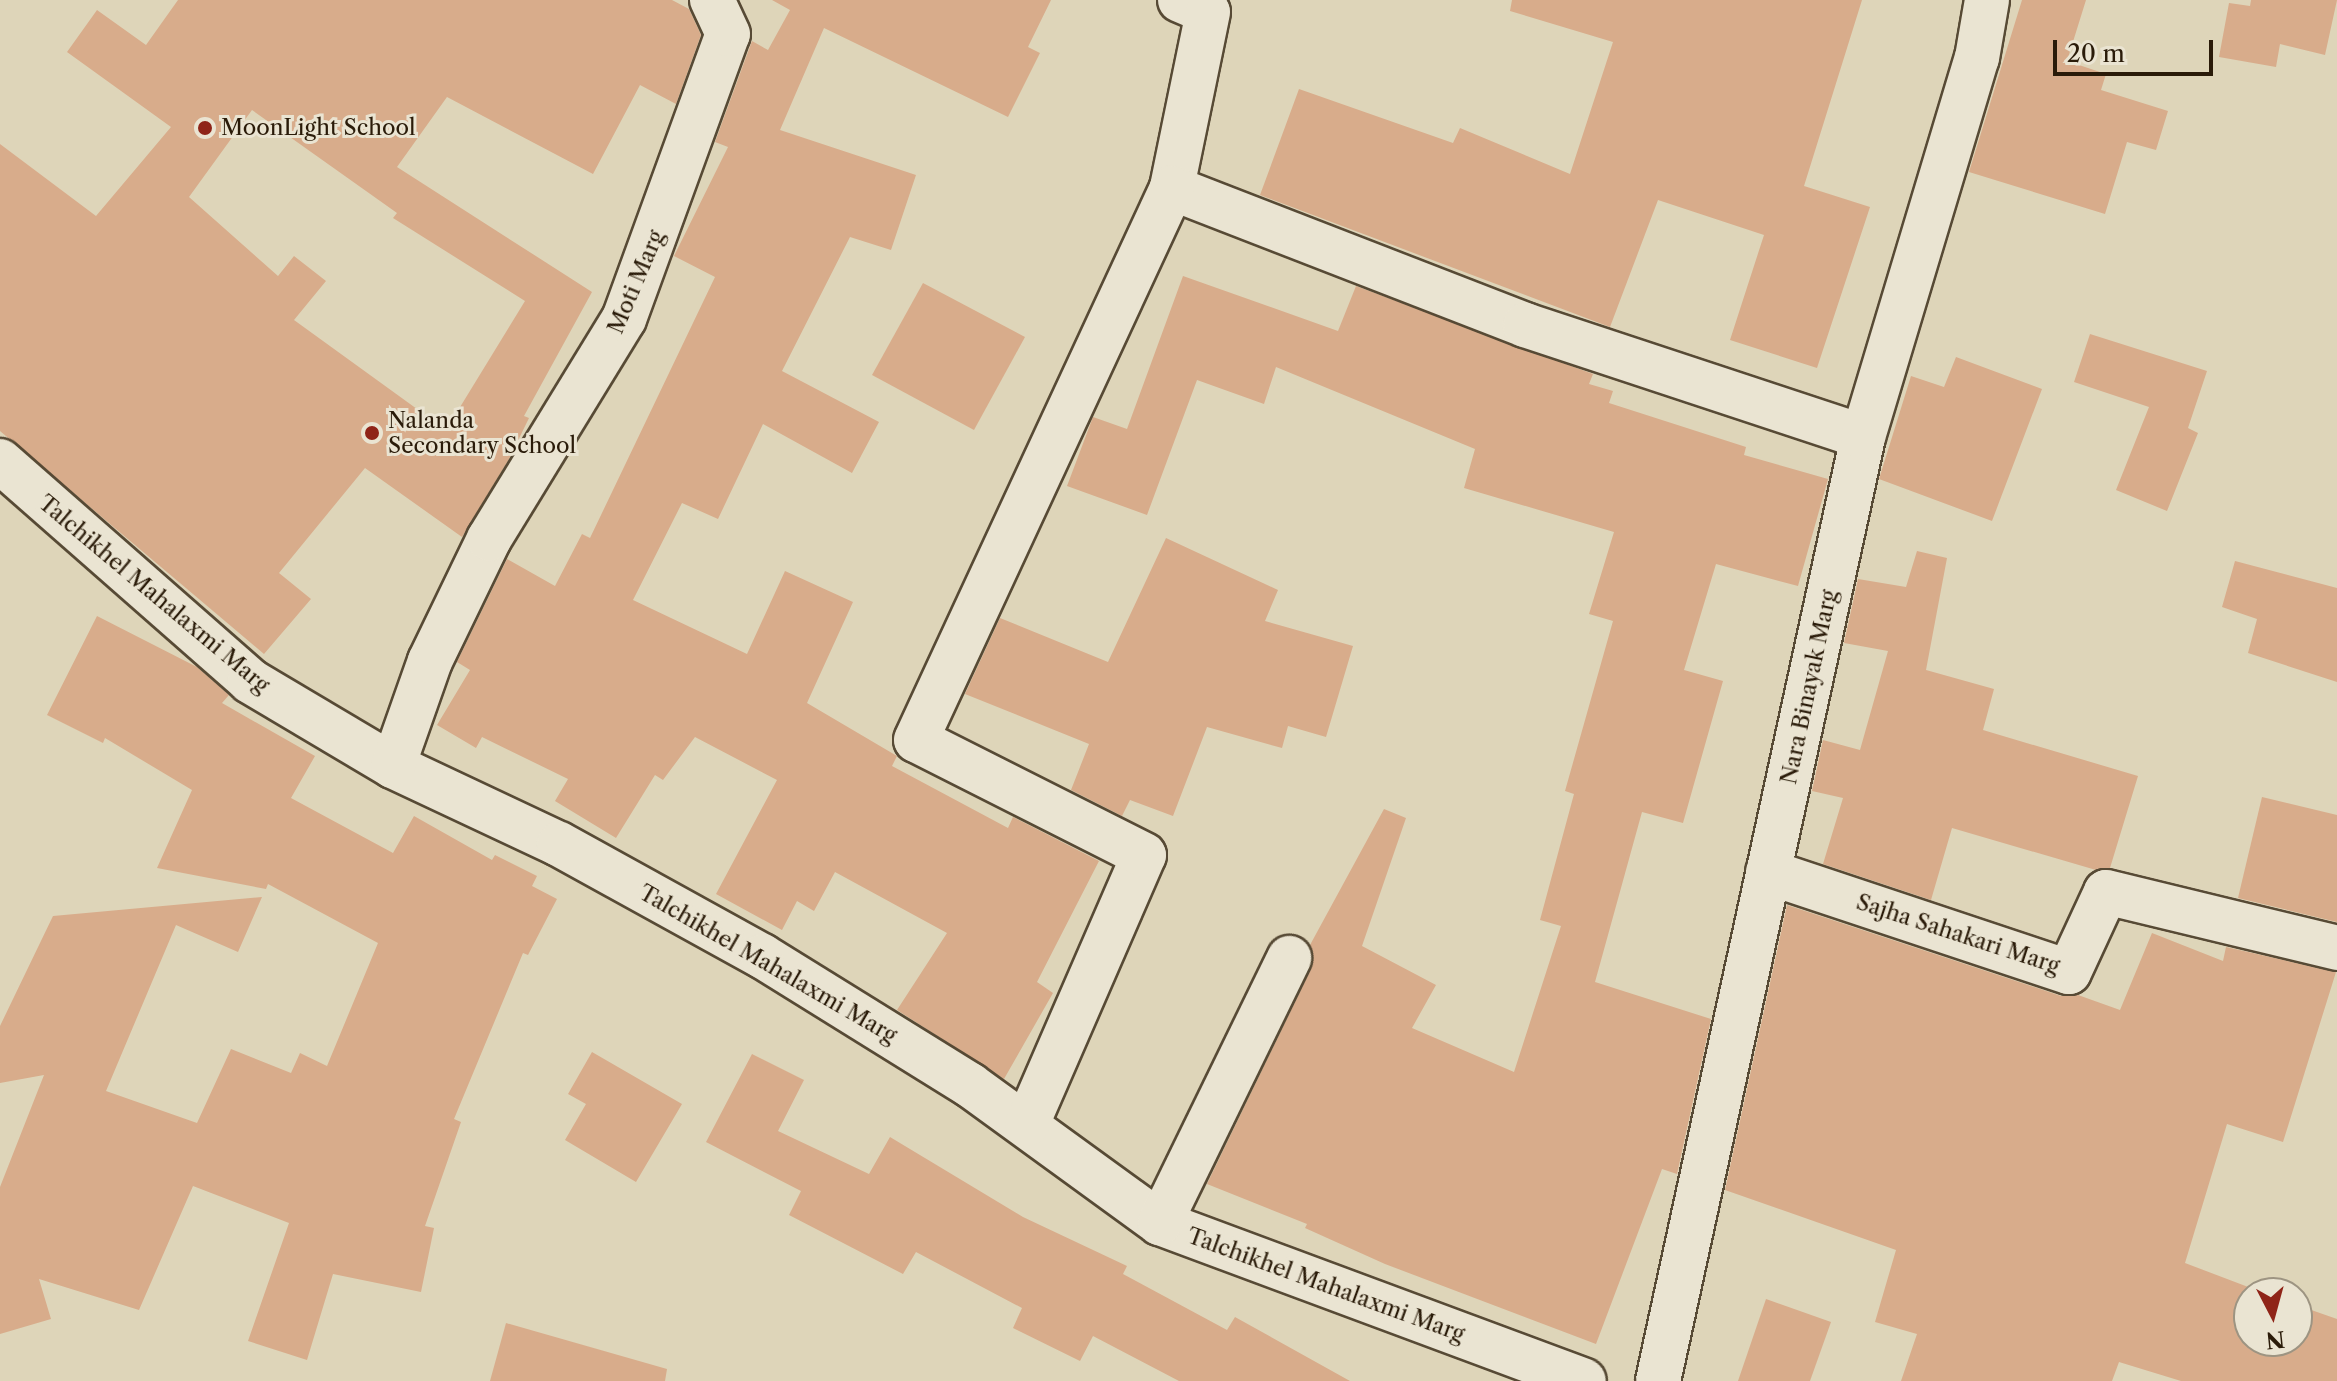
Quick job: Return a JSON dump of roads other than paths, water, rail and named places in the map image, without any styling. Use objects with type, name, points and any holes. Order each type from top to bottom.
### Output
[{"type":"street","name":"Moti Marg","points":[[393,766],[430,661],[489,539],[624,319],[728,34],[712,0]]},
{"type":"street","points":[[1027,1124],[1144,855],[916,740],[1172,188],[1208,12],[1180,0]]},
{"type":"street","name":"Nara Binayak Marg","points":[[1658,1381],[1863,437],[1977,58],[1987,0]]},
{"type":"street","points":[[1172,188],[1525,325],[1863,437]]},
{"type":"street","name":"Talchikhel Mahalaxmi Marg","points":[[0,461],[250,681],[393,766],[559,844],[762,956],[1027,1124],[1160,1223],[1584,1381]]},
{"type":"street","name":"Sajha Sahakari Marg","points":[[1768,872],[2069,972],[2106,892],[2337,948]]},
{"type":"street","points":[[1160,1223],[1289,958]]},
{"type":"place","name":"MoonLight School","points":[[205,128]]},
{"type":"place","name":"Nalanda Secondary School","points":[[372,433]]}]
